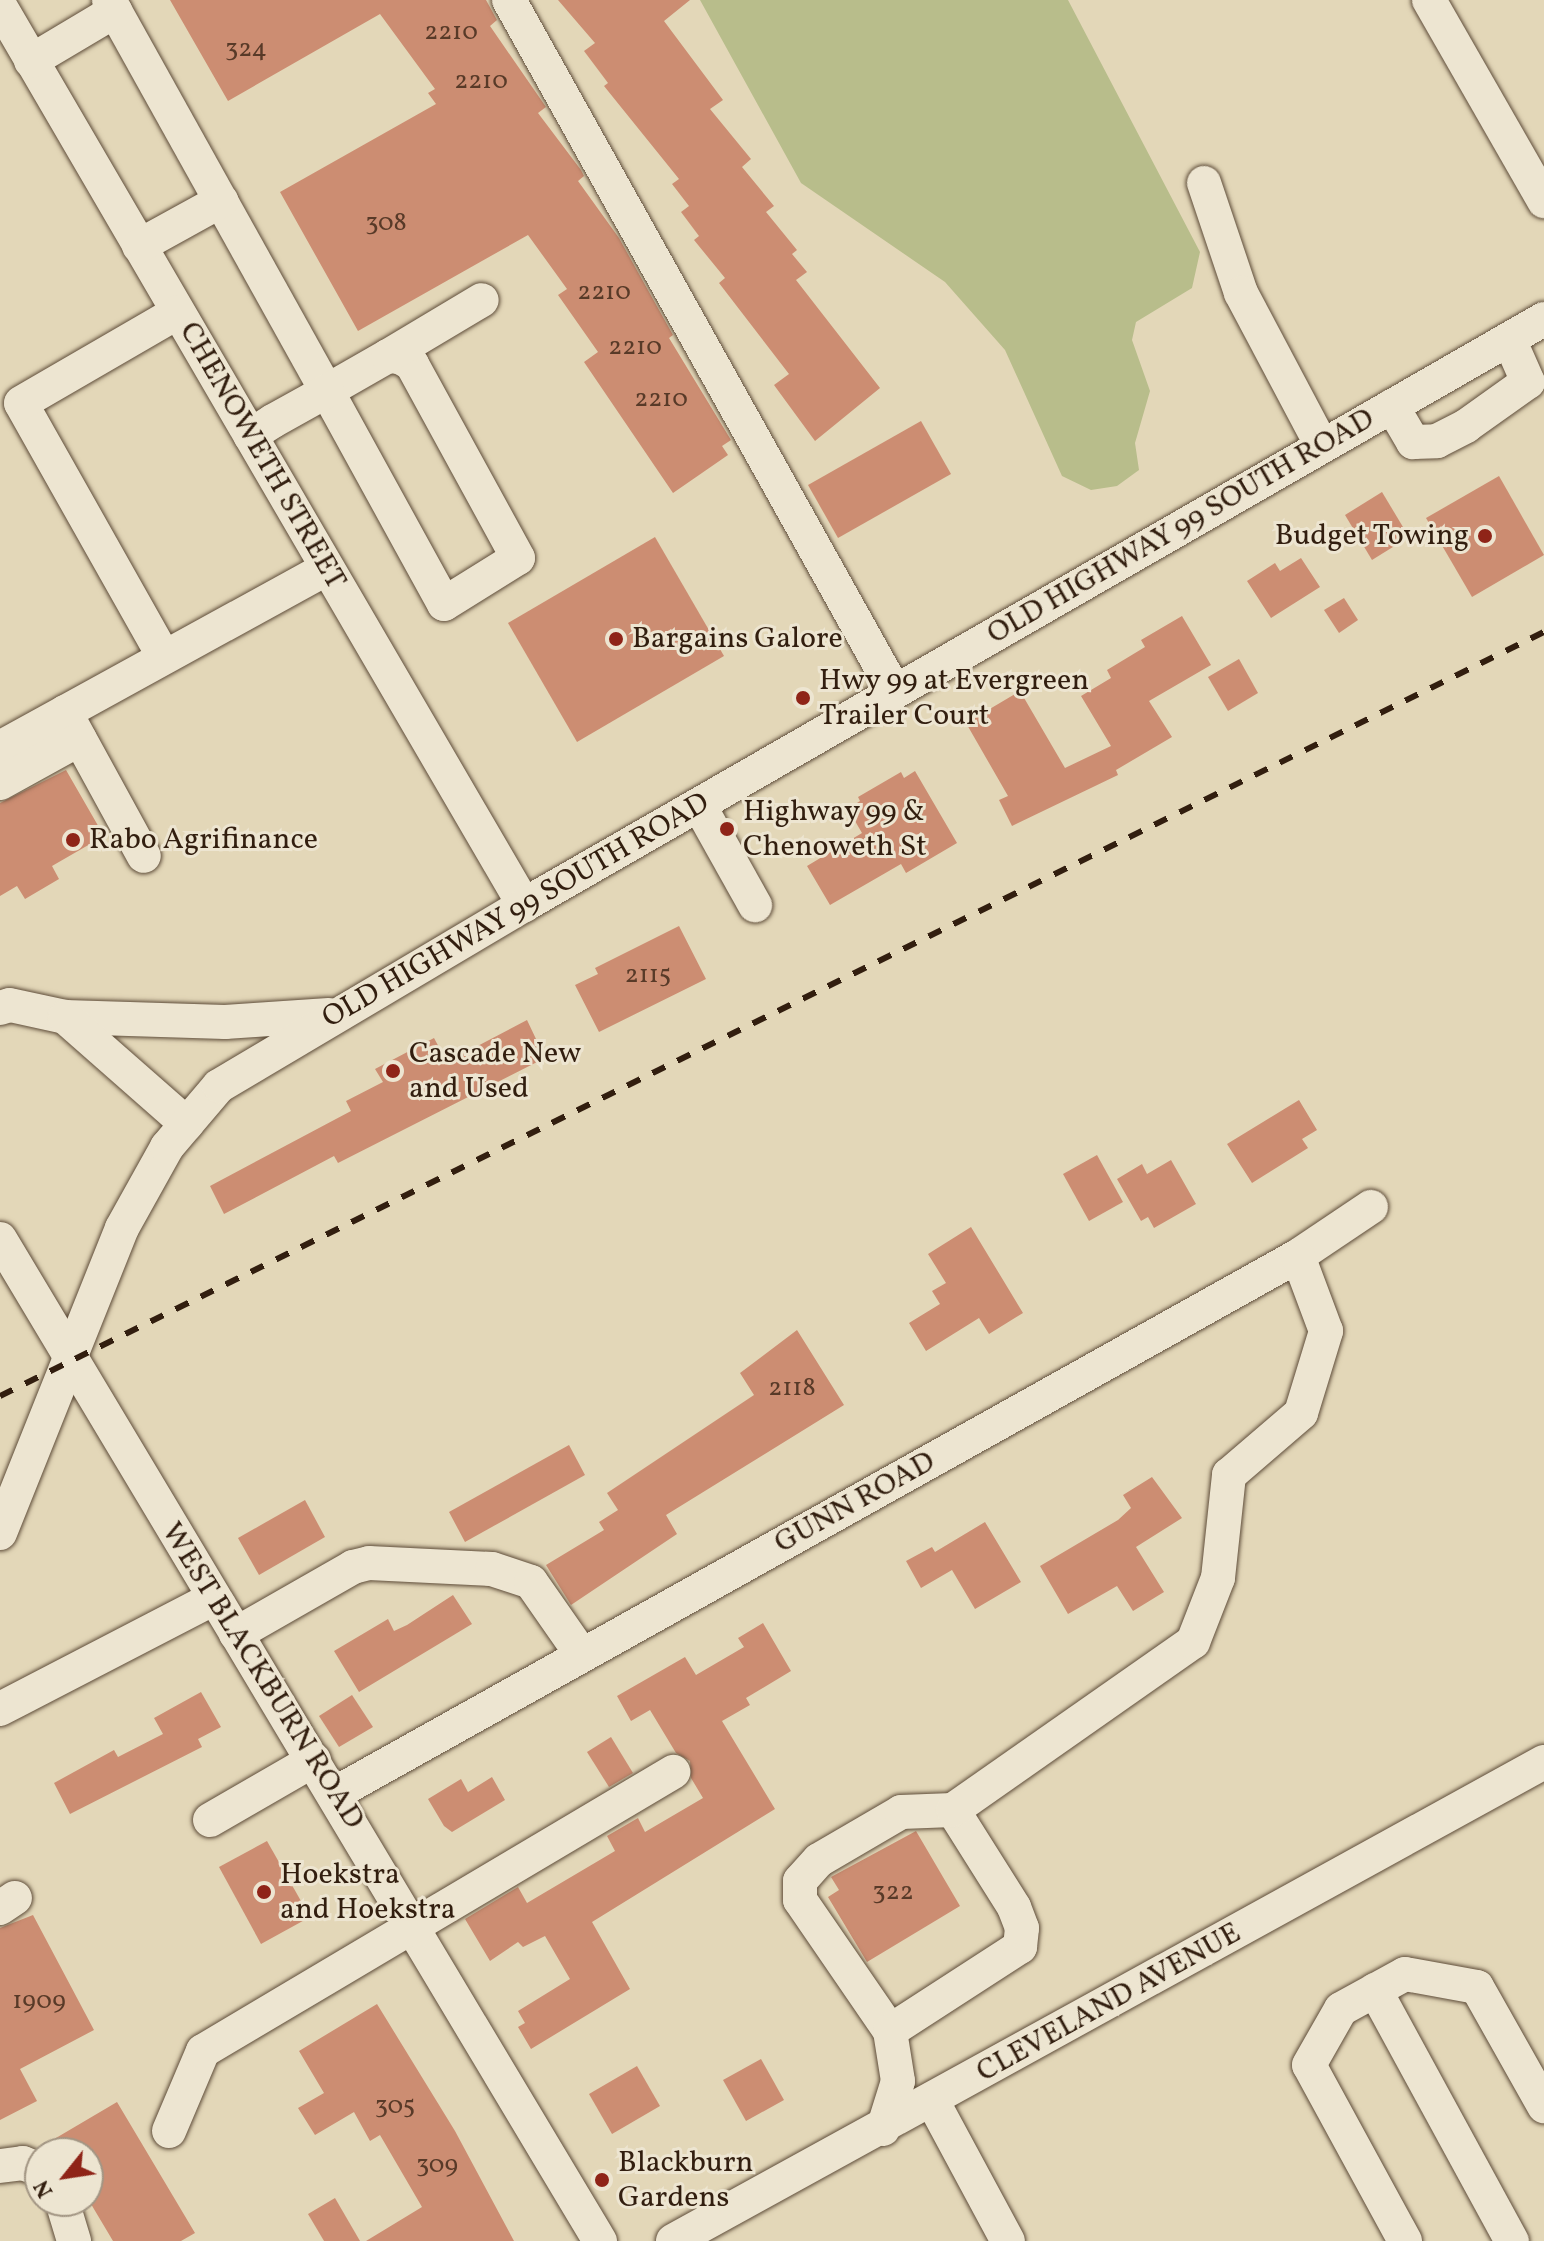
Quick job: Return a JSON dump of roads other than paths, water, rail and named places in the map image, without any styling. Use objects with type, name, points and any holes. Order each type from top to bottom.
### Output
[{"type":"street","points":[[509,0],[895,692]]},
{"type":"street","points":[[1429,0],[1544,201]]},
{"type":"street","points":[[31,61],[112,5],[444,604],[518,558],[412,364],[388,356]]},
{"type":"street","name":"CHENOWETH STREET","points":[[0,6],[524,905]]},
{"type":"street","points":[[1204,183],[1241,293],[1322,446]]},
{"type":"street","points":[[139,246],[221,201]]},
{"type":"street","points":[[250,436],[482,300]]},
{"type":"street","points":[[164,657],[21,403],[178,312]]},
{"type":"street","name":"OLD HIGHWAY 99 SOUTH ROAD","points":[[0,1533],[122,1228],[167,1147],[219,1086],[524,905],[1544,319]]},
{"type":"street","points":[[1392,406],[1413,442],[1437,441],[1466,426],[1528,382],[1509,339]]},
{"type":"street","points":[[0,783],[164,657],[327,568]]},
{"type":"street","points":[[0,748],[73,725]]},
{"type":"street","points":[[73,725],[144,856]]},
{"type":"street","points":[[699,805],[755,905]]},
{"type":"street","points":[[0,1008],[10,1005],[65,1017],[225,1022],[334,1015]]},
{"type":"street","points":[[65,1017],[187,1124]]},
{"type":"street","name":"GUNN ROAD","points":[[334,1794],[1298,1256],[1371,1207]]},
{"type":"street","name":"WEST BLACKBURN ROAD","points":[[0,1239],[600,2241]]},
{"type":"street","points":[[883,2129],[898,2081],[890,2031],[800,1900],[800,1881],[819,1860],[901,1812],[953,1810],[1193,1642],[1218,1578],[1229,1475],[1301,1413],[1326,1331],[1298,1256]]},
{"type":"street","points":[[236,1634],[353,1567],[369,1563],[492,1569],[531,1582],[582,1655]]},
{"type":"street","points":[[0,1709],[214,1598]]},
{"type":"street","points":[[210,1820],[314,1760]]},
{"type":"street","name":"CLEVELAND AVENUE","points":[[673,2241],[933,2102],[1544,1762]]},
{"type":"street","points":[[169,2131],[203,2051],[411,1923],[673,1772]]},
{"type":"street","points":[[890,2031],[1020,1947],[1022,1928],[1014,1907],[953,1810]]},
{"type":"street","points":[[1405,2241],[1309,2065],[1341,2009],[1405,1974],[1477,1987],[1544,2106]]},
{"type":"street","points":[[1375,1990],[1512,2241]]},
{"type":"street","points":[[933,2102],[1008,2241]]},
{"type":"street","points":[[0,2166],[24,2163]]},
{"type":"street","points":[[67,2217],[74,2241]]},
{"type":"railway","points":[[0,1396],[1544,632]]},
{"type":"place","name":"Budget Towing","points":[[1485,536]]},
{"type":"place","name":"Bargains Galore","points":[[616,639]]},
{"type":"place","name":"Hwy 99 at Evergreen Trailer Court","points":[[803,698]]},
{"type":"place","name":"Highway 99 & Chenoweth St","points":[[727,829]]},
{"type":"place","name":"Rabo Agrifinance","points":[[73,840]]},
{"type":"place","name":"Cascade New and Used","points":[[393,1071]]},
{"type":"place","name":"Hoekstra and Hoekstra","points":[[264,1892]]},
{"type":"place","name":"Blackburn Gardens","points":[[602,2180]]}]
